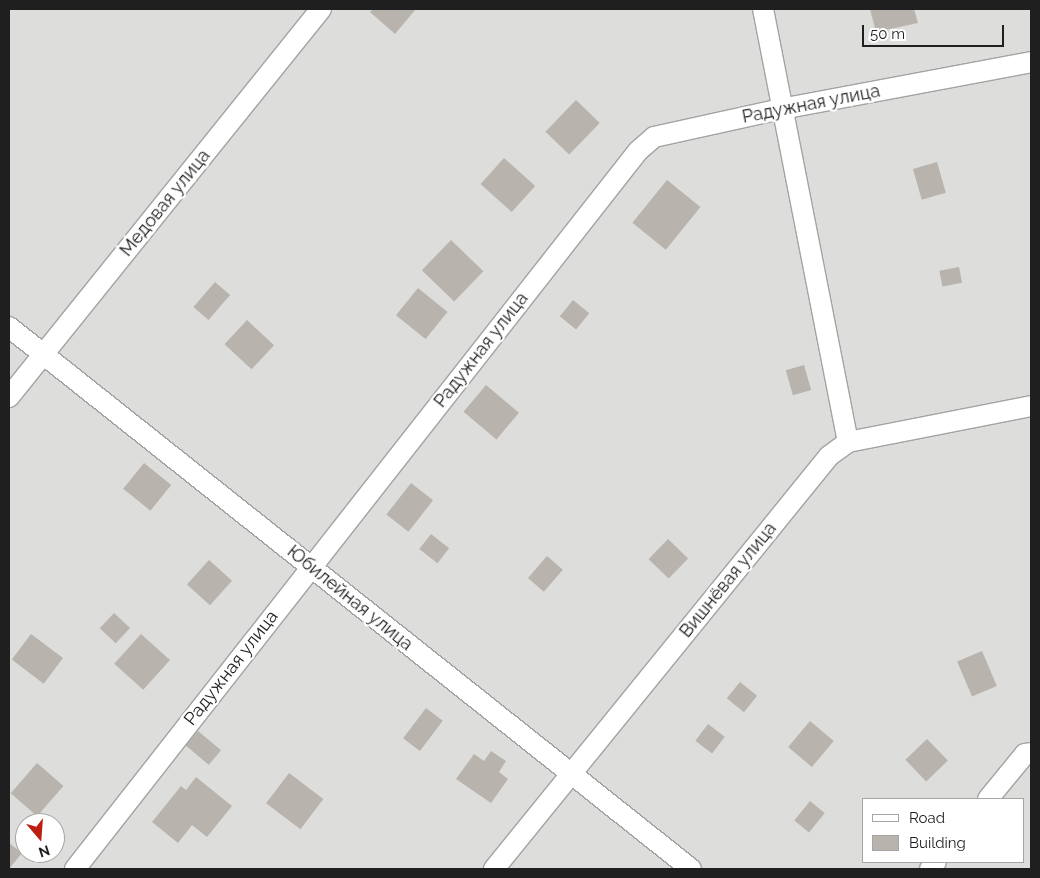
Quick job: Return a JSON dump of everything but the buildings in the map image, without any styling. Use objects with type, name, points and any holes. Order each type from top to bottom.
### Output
[{"type":"street","name":"Медовая улица","points":[[9,398],[321,9]]},
{"type":"street","points":[[763,9],[781,109],[848,442]]},
{"type":"street","name":"Радужная улица","points":[[74,869],[310,566],[638,151],[654,138],[781,109],[1031,62]]},
{"type":"street","name":"Юбилейная улица","points":[[9,327],[44,352],[691,869]]},
{"type":"street","name":"Вишнёвая улица","points":[[494,869],[829,456],[848,442],[1031,406]]},
{"type":"street","points":[[989,798],[1025,754],[1031,753]]},
{"type":"shaded area","points":[[9,9],[1031,9],[1031,869],[9,869]]}]
